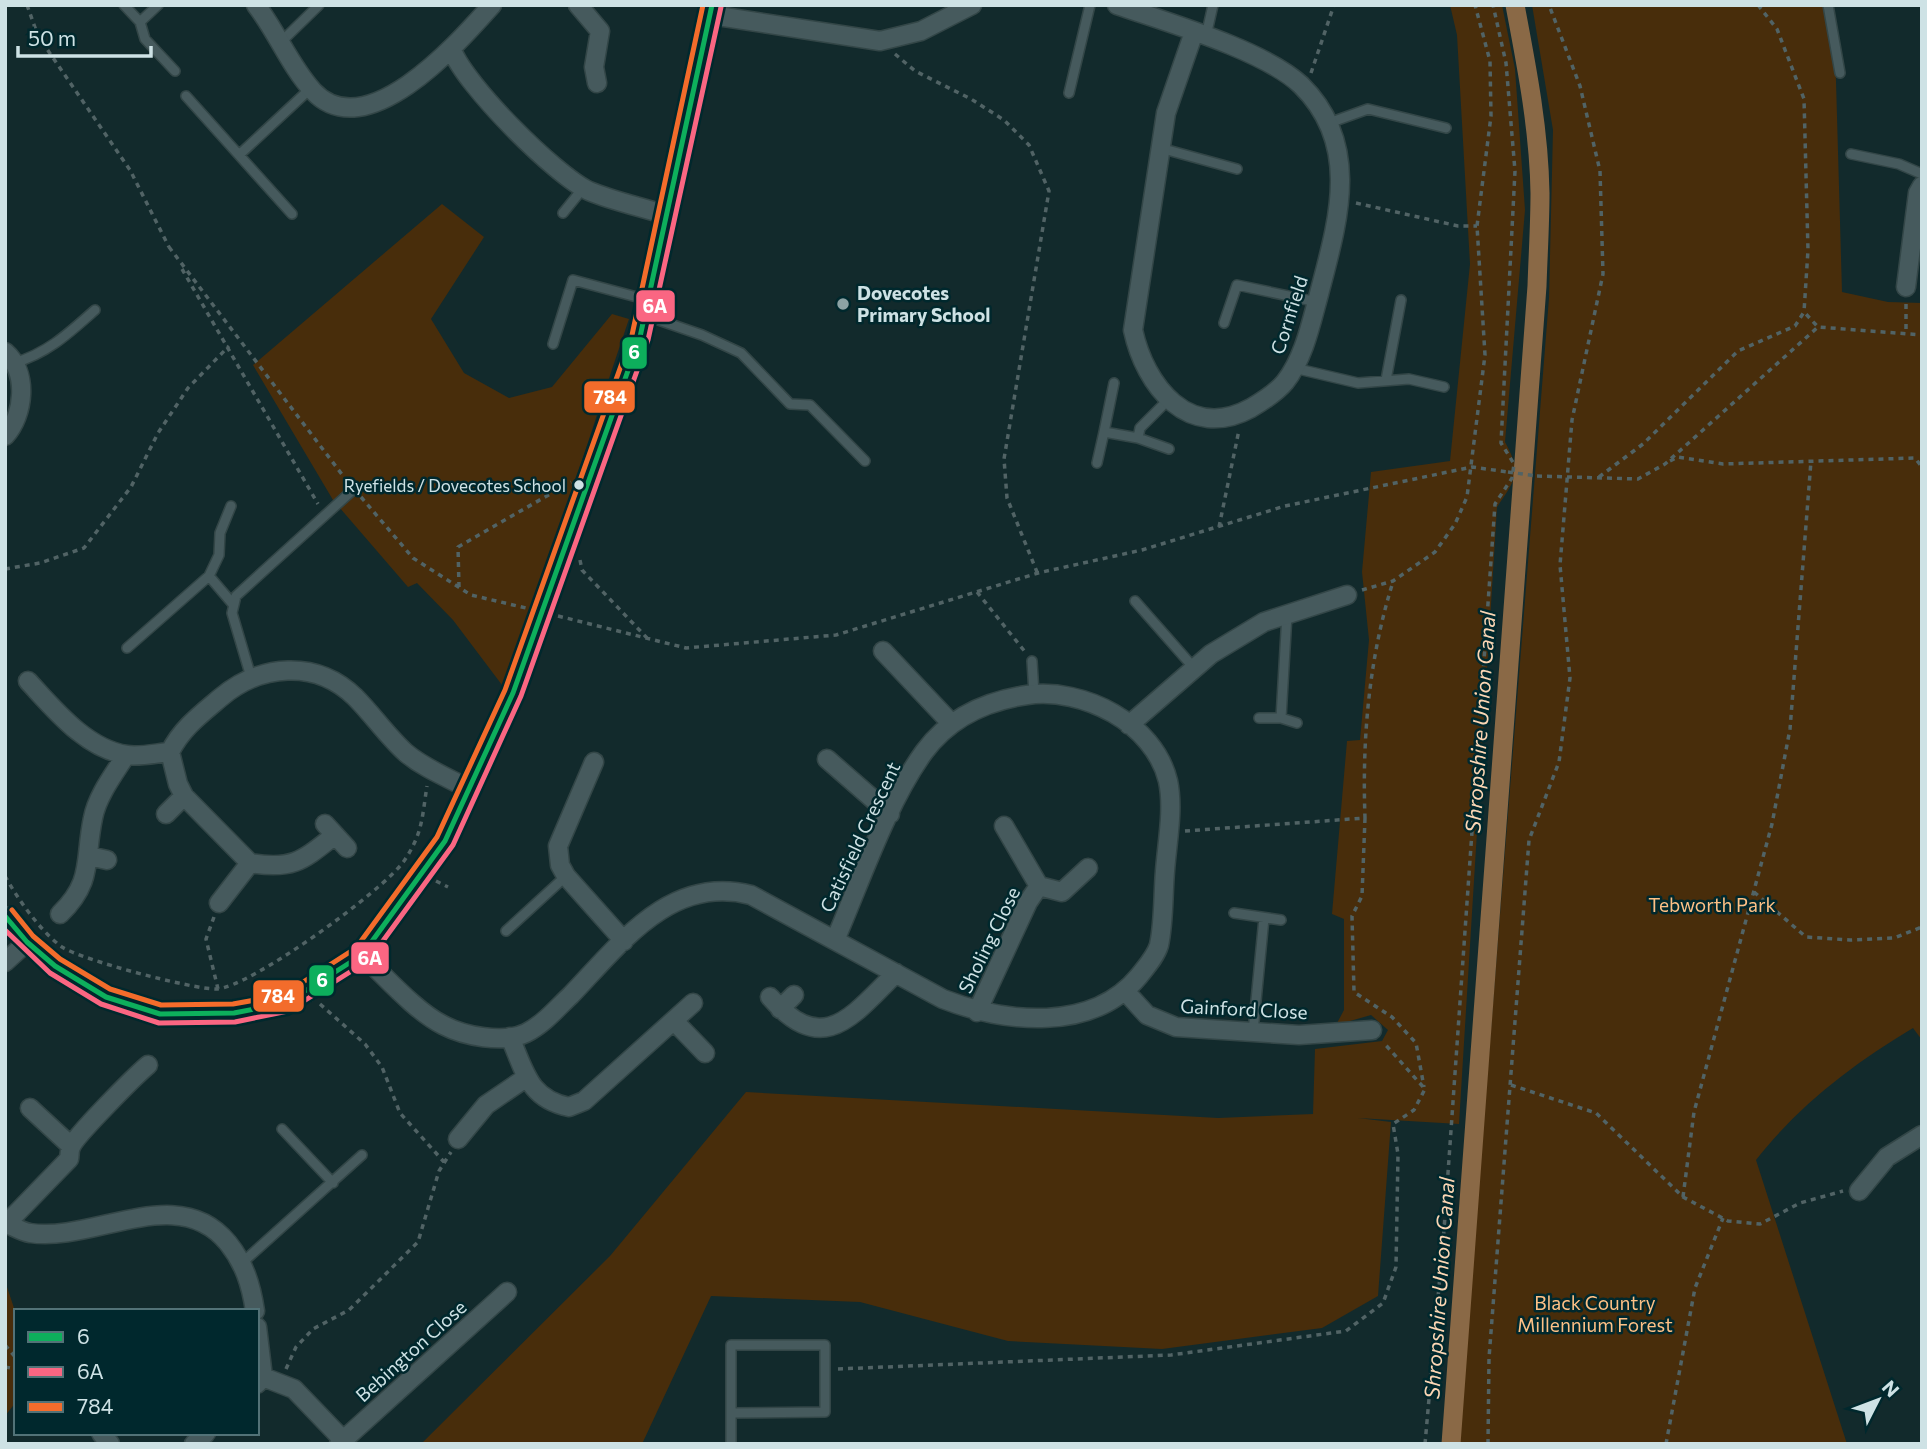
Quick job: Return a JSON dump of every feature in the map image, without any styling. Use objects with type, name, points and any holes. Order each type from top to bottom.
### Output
[{"type":"street","points":[[256,5],[311,88],[339,105],[361,108],[373,105],[453,50],[492,5]]},
{"type":"street","points":[[578,5],[600,31],[594,67],[597,83]]},
{"type":"street","points":[[5,916],[27,942],[55,966],[106,997],[160,1014],[234,1013],[286,1003],[306,993],[362,955],[424,874],[445,841],[471,790],[553,584],[594,469],[646,308],[711,10],[880,41],[921,31],[972,5]]},
{"type":"street","name":"Cornfield","points":[[1117,5],[1200,34],[1248,53],[1299,83],[1329,123],[1337,157],[1339,217],[1317,302],[1294,368],[1284,384],[1265,400],[1230,417],[1209,418],[1187,413],[1168,399],[1148,373],[1138,353],[1133,330],[1166,113],[1200,34]]},
{"type":"street","points":[[453,50],[464,73],[551,165],[584,187],[666,215]]},
{"type":"street","points":[[1906,288],[1916,249],[1922,186]]},
{"type":"street","points":[[5,436],[15,425],[22,400],[10,357]]},
{"type":"street","points":[[1129,725],[1194,668],[1264,622],[1347,595]]},
{"type":"street","points":[[883,651],[951,723]]},
{"type":"street","points":[[336,836],[301,861],[287,867],[250,863],[184,796],[170,752],[186,727],[234,686],[251,677],[289,670],[310,673],[342,685],[407,754],[430,770],[471,790]]},
{"type":"street","points":[[28,681],[71,726],[126,755],[170,752]]},
{"type":"street","name":"Catisfield Crescent","points":[[510,1037],[526,1033],[548,1018],[624,941],[676,900],[713,890],[751,895],[836,938],[943,999],[977,1012],[1022,1020],[1064,1015],[1103,1005],[1126,992],[1158,946],[1170,807],[1168,782],[1158,754],[1129,725],[1095,704],[1064,695],[1034,694],[1001,699],[978,707],[951,723],[924,752],[890,814],[836,938]]},
{"type":"street","points":[[60,914],[80,892],[87,875],[93,816],[126,755]]},
{"type":"street","points":[[827,759],[890,814]]},
{"type":"street","points":[[594,762],[558,846],[560,865],[566,876],[624,941]]},
{"type":"street","points":[[166,814],[184,796]]},
{"type":"street","name":"Sholing Close","points":[[1004,825],[1039,886],[1062,892],[1088,868]]},
{"type":"street","points":[[89,856],[107,860]]},
{"type":"street","points":[[219,903],[250,863]]},
{"type":"street","name":"Sholing Close","points":[[977,1012],[1028,902],[1039,886]]},
{"type":"street","points":[[5,962],[27,942]]},
{"type":"street","points":[[362,955],[442,1025],[488,1037],[510,1037],[527,1077],[542,1098],[569,1107],[584,1101],[693,1003]]},
{"type":"street","points":[[793,995],[775,1003],[804,1024],[835,1028],[848,1020],[896,974]]},
{"type":"street","name":"Gainford Close","points":[[1126,992],[1147,1014],[1176,1027],[1298,1035],[1372,1030]]},
{"type":"street","points":[[675,1022],[705,1053]]},
{"type":"street","points":[[148,1065],[116,1092],[111,1104],[71,1146],[69,1159],[6,1223],[28,1233],[52,1234],[172,1214],[195,1217],[221,1234],[243,1262],[255,1309]]},
{"type":"street","points":[[458,1139],[486,1105],[527,1077]]},
{"type":"street","points":[[30,1108],[71,1146]]},
{"type":"street","points":[[1859,1191],[1887,1157],[1922,1135]]},
{"type":"street","name":"Bebington Close","points":[[260,1381],[294,1389],[341,1442],[508,1292]]},
{"type":"street","points":[[259,1363],[260,1381]]},
{"type":"lane","points":[[124,5],[140,22],[145,39],[175,71]]},
{"type":"lane","points":[[140,22],[158,5]]},
{"type":"lane","points":[[281,42],[319,5]]},
{"type":"lane","points":[[1069,93],[1090,5]]},
{"type":"lane","points":[[1200,34],[1213,5]]},
{"type":"lane","points":[[1828,5],[1840,73]]},
{"type":"lane","points":[[239,155],[311,88]]},
{"type":"lane","points":[[186,96],[292,214]]},
{"type":"lane","points":[[1329,123],[1368,110],[1446,128]]},
{"type":"lane","points":[[1160,148],[1237,169]]},
{"type":"lane","points":[[1851,153],[1899,164],[1922,174]]},
{"type":"lane","points":[[563,213],[584,187]]},
{"type":"lane","points":[[553,344],[573,280],[646,308],[741,353],[790,404],[810,405],[864,461]]},
{"type":"lane","points":[[1224,323],[1237,285],[1317,302]]},
{"type":"lane","points":[[1386,380],[1401,300]]},
{"type":"lane","points":[[10,357],[37,356],[59,342],[94,310]]},
{"type":"lane","points":[[1294,368],[1358,383],[1409,379],[1444,387]]},
{"type":"lane","points":[[1097,463],[1114,383]]},
{"type":"lane","points":[[1138,438],[1140,428],[1168,399]]},
{"type":"lane","points":[[1104,432],[1138,438],[1169,449]]},
{"type":"lane","points":[[251,677],[232,613],[232,603],[236,596],[354,489]]},
{"type":"lane","points":[[127,648],[209,576],[219,555],[220,533],[231,506]]},
{"type":"lane","points":[[209,576],[232,603]]},
{"type":"lane","points":[[1135,601],[1194,668]]},
{"type":"lane","points":[[1281,718],[1287,614]]},
{"type":"lane","points":[[1032,661],[1034,694]]},
{"type":"lane","points":[[1259,718],[1281,718],[1297,723]]},
{"type":"lane","points":[[506,931],[566,876]]},
{"type":"lane","points":[[1234,913],[1281,920]]},
{"type":"lane","points":[[1253,1032],[1264,918]]},
{"type":"lane","points":[[282,1129],[333,1183]]},
{"type":"lane","points":[[243,1262],[362,1155]]},
{"type":"lane","points":[[731,1413],[825,1412],[825,1345],[731,1345],[731,1413],[731,1444]]},
{"type":"path","points":[[27,5],[38,36],[130,170],[169,247],[229,346],[325,516]]},
{"type":"path","points":[[1305,90],[1334,5]]},
{"type":"path","points":[[1347,595],[1393,581],[1435,552],[1455,524],[1467,497],[1485,355],[1477,226],[1491,116],[1490,61],[1475,5]]},
{"type":"path","points":[[1425,1444],[1444,1230],[1495,504],[1512,478],[1514,464],[1501,443],[1514,171],[1506,63],[1493,5]]},
{"type":"path","points":[[1488,1444],[1489,1358],[1529,840],[1559,762],[1570,678],[1560,565],[1572,420],[1603,274],[1600,171],[1580,86],[1549,5]]},
{"type":"path","points":[[1597,478],[1643,444],[1738,351],[1795,326],[1804,312],[1808,250],[1804,99],[1777,29],[1758,5]]},
{"type":"path","points":[[880,41],[915,71],[971,99],[1004,120],[1029,145],[1049,191],[1048,211],[1004,459],[1007,498],[1038,573]]},
{"type":"path","points":[[1340,200],[1458,226],[1477,226]]},
{"type":"path","points":[[169,247],[354,489],[413,558],[471,595],[537,611]]},
{"type":"path","points":[[1906,288],[1906,333]]},
{"type":"path","points":[[1804,312],[1818,327],[1922,335]]},
{"type":"path","points":[[1665,464],[1818,327]]},
{"type":"path","points":[[5,569],[40,563],[84,548],[131,487],[158,433],[188,388],[229,346]]},
{"type":"path","points":[[1219,527],[1242,413]]},
{"type":"path","points":[[550,614],[686,648],[836,635],[1038,573],[1142,550],[1285,506],[1472,467],[1537,475],[1638,479],[1678,457],[1723,464],[1915,458],[1922,467]]},
{"type":"path","points":[[1683,1197],[1694,1112],[1772,824],[1790,729],[1811,461]]},
{"type":"path","points":[[459,587],[458,547],[594,469]]},
{"type":"path","points":[[574,527],[582,570],[649,639]]},
{"type":"path","points":[[825,1369],[1171,1356],[1346,1331],[1382,1303],[1396,1267],[1398,1154],[1393,1124],[1414,1110],[1425,1089],[1416,1043],[1392,1017],[1354,992],[1352,916],[1362,896],[1365,818],[1362,754],[1380,621],[1393,581]]},
{"type":"path","points":[[977,592],[1032,661]]},
{"type":"path","points":[[5,876],[17,898],[62,947],[108,965],[218,989],[255,976],[365,898],[403,862],[424,824],[430,770]]},
{"type":"path","points":[[1173,832],[1365,818]]},
{"type":"path","points":[[1754,892],[1806,937],[1850,940],[1894,938],[1922,927]]},
{"type":"path","points":[[218,989],[206,939],[219,903]]},
{"type":"path","points":[[306,993],[343,1021],[365,1044],[382,1067],[400,1113],[444,1162]]},
{"type":"path","points":[[1372,1030],[1425,1089]]},
{"type":"path","points":[[1511,1085],[1597,1113],[1683,1197],[1723,1218],[1760,1224],[1800,1203],[1838,1191],[1859,1191]]},
{"type":"path","points":[[280,1384],[296,1347],[313,1329],[349,1310],[418,1242],[444,1162],[458,1139]]},
{"type":"path","points":[[1666,1444],[1695,1288],[1723,1218]]},
{"type":"green space","points":[[1450,5],[1502,5],[1515,69],[1525,210],[1505,442],[1515,469],[1509,489],[1497,507],[1459,1124],[1358,1118],[1391,1122],[1378,1296],[1322,1328],[1162,1349],[1008,1341],[860,1302],[711,1296],[642,1444],[421,1444],[610,1256],[746,1092],[1218,1118],[1313,1114],[1315,1049],[1382,1041],[1388,1030],[1371,1015],[1336,1025],[1344,1010],[1344,919],[1332,914],[1347,741],[1360,740],[1369,640],[1362,572],[1371,472],[1450,461],[1470,264],[1457,35]]},
{"type":"green space","name":"Tebworth Park","points":[[1532,5],[1829,5],[1834,11],[1842,292],[1888,302],[1922,303],[1922,1040],[1913,1028],[1848,1071],[1790,1121],[1756,1160],[1847,1444],[1458,1444],[1549,298],[1553,130]]},
{"type":"green space","points":[[442,204],[484,237],[431,319],[464,373],[509,398],[552,387],[612,314],[629,319],[553,549],[502,685],[453,620],[417,583],[408,587],[333,500],[253,365]]},
{"type":"green space","points":[[5,1281],[14,1309],[14,1405],[5,1416]]},
{"type":"waterway","name":"Shropshire Union Canal","points":[[1451,1444],[1537,286],[1540,193],[1537,146],[1515,5]]},
{"type":"transit line","name":"784","points":[[12,910],[33,936],[60,959],[110,989],[161,1005],[233,1004],[283,995],[356,948],[437,837],[505,690],[632,335],[703,5]]},
{"type":"transit line","name":"6","points":[[5,916],[27,942],[55,966],[106,997],[160,1014],[234,1013],[286,1003],[362,955],[445,841],[513,693],[640,337],[712,5]]},
{"type":"transit line","name":"6A","points":[[5,930],[50,973],[101,1004],[159,1023],[235,1022],[288,1011],[369,960],[453,845],[521,696],[648,340],[721,7]]},
{"type":"place","name":"Dovecotes Primary School","points":[[843,304]]},
{"type":"place","name":"Ryefields / Dovecotes School","points":[[579,485]]},
{"type":"park label","name":"Black Country Millennium Forest","points":[[1595,1314]]}]
